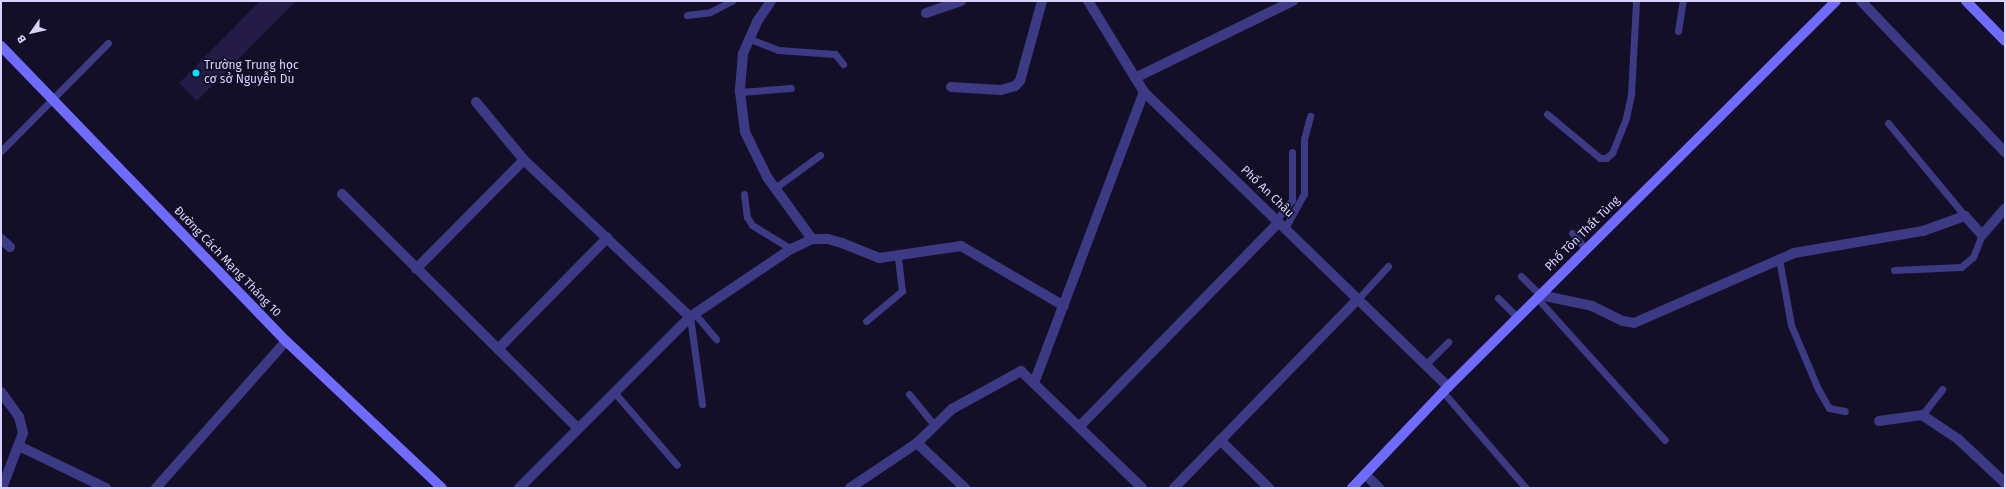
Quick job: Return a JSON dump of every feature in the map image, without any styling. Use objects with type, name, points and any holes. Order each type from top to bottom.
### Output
[{"type":"street","points":[[771,1],[757,22],[743,54],[740,92],[745,132],[775,188],[812,239]]},
{"type":"street","points":[[926,13],[961,1]]},
{"type":"street","points":[[951,87],[1001,90],[1015,86],[1020,81],[1042,1]]},
{"type":"street","name":"Phố An Châu","points":[[1088,1],[1144,92],[1425,365],[1446,389]]},
{"type":"street","points":[[1136,78],[1293,1]]},
{"type":"street","name":"Phố Tôn Thất Tùng","points":[[1352,488],[1446,389],[1836,1]]},
{"type":"street","points":[[1862,1],[2005,152]]},
{"type":"street","points":[[1966,1],[2005,41]]},
{"type":"street","name":"Đường Cách Mạng Tháng 10","points":[[1,46],[286,341],[442,488]]},
{"type":"street","points":[[1034,383],[1144,92]]},
{"type":"street","points":[[476,102],[524,160],[607,238],[693,315]]},
{"type":"street","points":[[416,269],[524,160]]},
{"type":"street","points":[[342,194],[578,428]]},
{"type":"street","points":[[1539,296],[1592,306],[1623,321],[1634,323],[1794,253],[1923,231],[1964,216],[1982,235],[2005,209]]},
{"type":"street","points":[[1079,428],[1280,223]]},
{"type":"street","points":[[498,348],[607,238]]},
{"type":"street","points":[[1,239],[10,247]]},
{"type":"street","points":[[518,488],[693,315],[791,249],[812,239],[835,241],[879,258],[961,246],[1064,306]]},
{"type":"street","points":[[1174,488],[1357,300]]},
{"type":"street","points":[[156,488],[286,341]]},
{"type":"street","points":[[850,488],[917,443],[934,424],[967,399],[1021,371],[1142,488]]},
{"type":"street","points":[[1,392],[22,426],[20,446],[2,488]]},
{"type":"street","points":[[1879,421],[1922,415],[1958,439],[2005,483]]},
{"type":"street","points":[[1220,440],[1269,488]]},
{"type":"street","points":[[917,443],[965,488]]},
{"type":"street","points":[[20,446],[106,488]]},
{"type":"street","points":[[1365,474],[1379,488]]},
{"type":"lane","points":[[687,15],[710,12],[732,1]]},
{"type":"lane","points":[[1547,114],[1600,158],[1606,158],[1612,153],[1626,118],[1631,94],[1636,1]]},
{"type":"lane","points":[[1678,31],[1683,1]]},
{"type":"lane","points":[[750,39],[778,50],[835,54],[843,64]]},
{"type":"lane","points":[[1,151],[108,43]]},
{"type":"lane","points":[[740,92],[791,88]]},
{"type":"lane","points":[[1280,223],[1304,194],[1304,139],[1310,116]]},
{"type":"lane","points":[[1888,124],[1942,192],[1964,216]]},
{"type":"lane","points":[[1280,223],[1292,200],[1292,152]]},
{"type":"lane","points":[[775,188],[820,155]]},
{"type":"lane","points":[[744,194],[747,217],[752,225],[791,249]]},
{"type":"lane","points":[[1572,233],[1586,249]]},
{"type":"lane","points":[[1894,270],[1961,267],[1973,257],[1982,235]]},
{"type":"lane","points":[[866,321],[902,291],[898,256]]},
{"type":"lane","points":[[1779,259],[1791,325],[1818,389],[1829,408],[1845,410]]},
{"type":"lane","points":[[1357,300],[1388,266]]},
{"type":"lane","points":[[1521,276],[1665,440]]},
{"type":"lane","points":[[1498,298],[1518,318]]},
{"type":"lane","points":[[693,315],[716,339]]},
{"type":"lane","points":[[693,315],[702,404]]},
{"type":"lane","points":[[1425,365],[1448,342]]},
{"type":"lane","points":[[1446,389],[1526,488]]},
{"type":"lane","points":[[1922,415],[1942,389]]},
{"type":"lane","points":[[614,392],[677,465]]},
{"type":"lane","points":[[909,394],[934,424]]},
{"type":"building","points":[[260,1],[296,1],[197,101],[179,83]]},
{"type":"place","name":"Trường Trung học cơ sở Nguyễn Du","points":[[196,73]]}]
